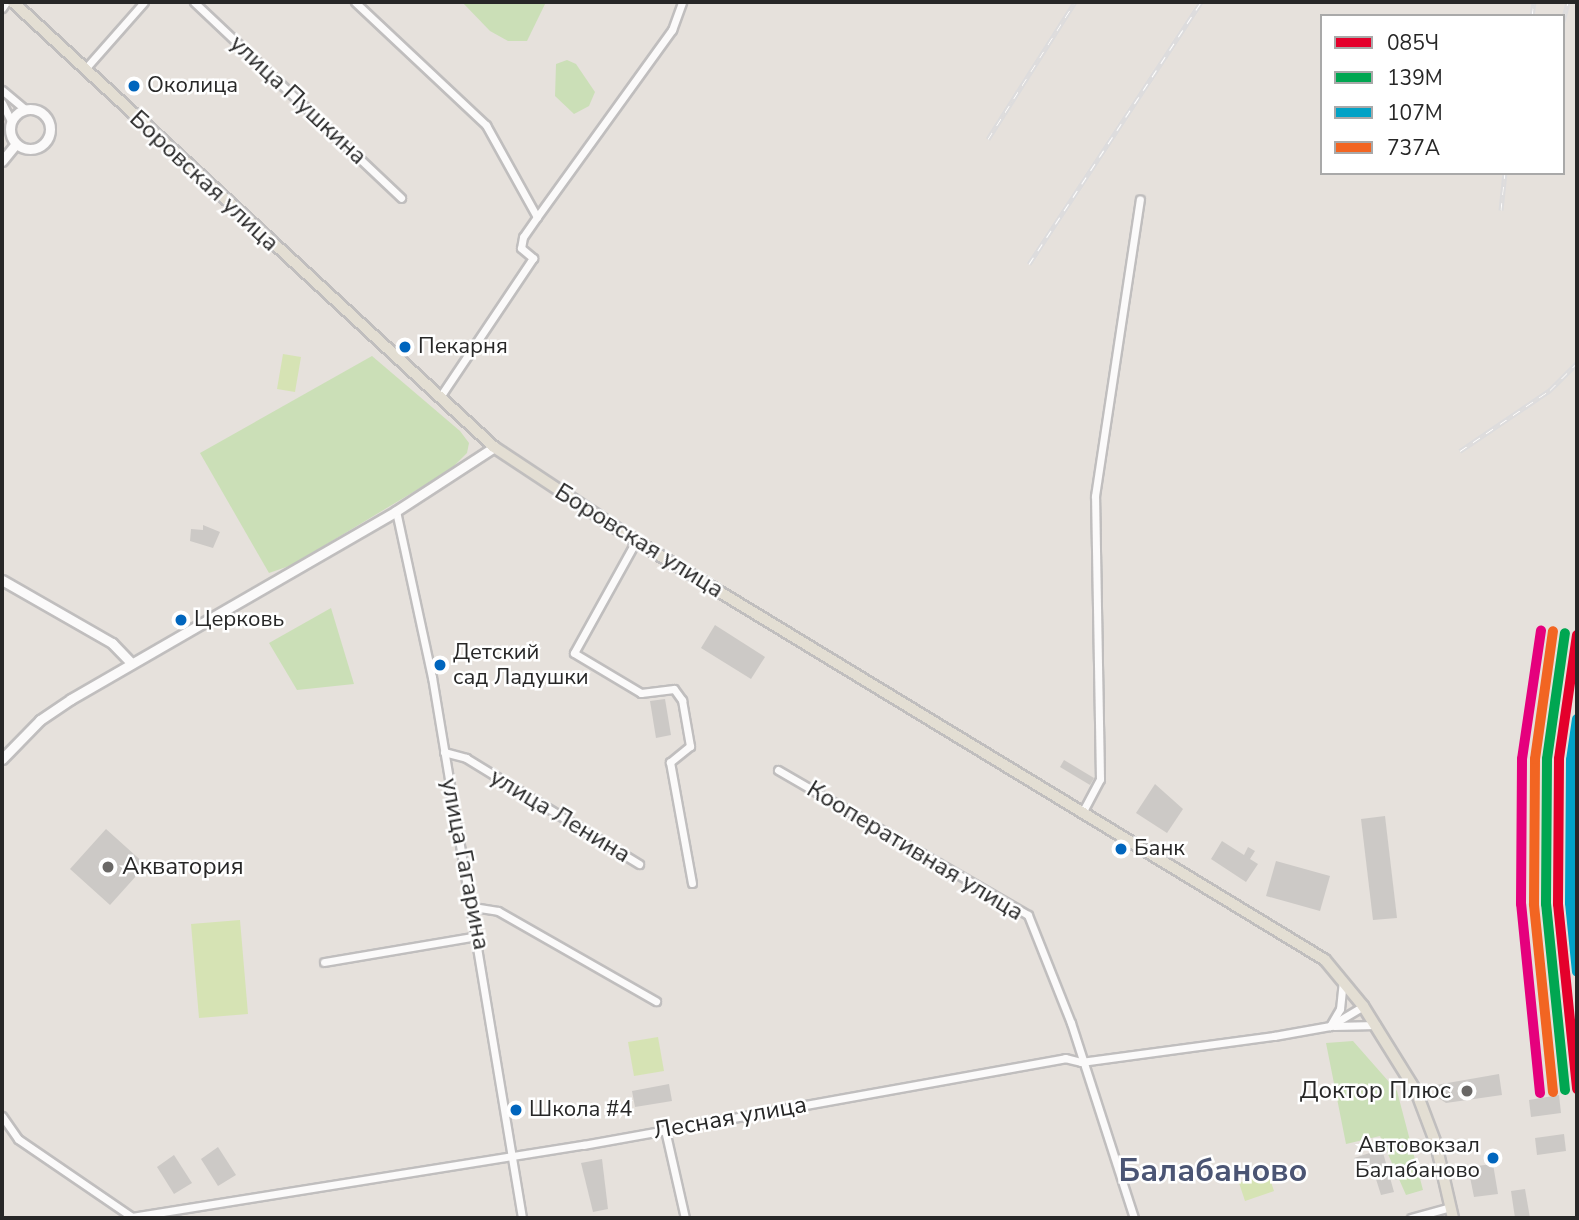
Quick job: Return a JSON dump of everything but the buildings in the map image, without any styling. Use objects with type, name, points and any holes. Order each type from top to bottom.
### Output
[{"type":"main road","name":"Боровская улица","points":[[13,2],[494,447],[636,541],[1305,946],[1343,978],[1376,1025],[1416,1091],[1436,1144],[1452,1213]]},
{"type":"street","points":[[2,8],[6,2]]},
{"type":"street","points":[[85,69],[144,2]]},
{"type":"street","name":"улица Пушкина","points":[[194,2],[401,198]]},
{"type":"street","points":[[355,2],[486,125],[537,217]]},
{"type":"street","points":[[440,397],[533,258],[522,248],[523,237],[672,30],[682,2]]},
{"type":"street","points":[[2,90],[25,109],[47,117],[49,136],[35,148],[16,144]]},
{"type":"street","points":[[2,103],[11,121],[16,144]]},
{"type":"street","points":[[11,121],[25,109]]},
{"type":"street","points":[[2,161],[16,144]]},
{"type":"street","points":[[1082,813],[1100,779],[1095,496],[1140,199]]},
{"type":"street","points":[[2,759],[48,714],[131,663],[396,511],[494,447]]},
{"type":"street","name":"улица Гагарина","points":[[396,511],[473,907],[522,1218]]},
{"type":"street","points":[[636,541],[575,653],[641,693],[674,689],[687,712],[690,747],[670,762],[692,883]]},
{"type":"street","points":[[2,580],[112,643],[131,663]]},
{"type":"street","name":"улица Ленина","points":[[444,751],[466,758],[639,864]]},
{"type":"street","name":"Кооперативная улица","points":[[778,770],[1028,915],[1082,1062],[1134,1218]]},
{"type":"street","points":[[473,907],[498,911],[656,1001]]},
{"type":"street","points":[[324,962],[478,936]]},
{"type":"street","points":[[1343,978],[1343,999],[1330,1026],[1376,1025]]},
{"type":"street","name":"Лесная улица","points":[[2,1116],[18,1139],[132,1216],[666,1130],[1001,1068],[1065,1058],[1082,1062],[1330,1026],[1363,1006]]},
{"type":"street","points":[[666,1130],[685,1218]]},
{"type":"street","points":[[1411,1218],[1452,1213]]},
{"type":"green space","points":[[462,2],[546,2],[527,41],[508,41],[490,31]]},
{"type":"green space","points":[[567,60],[576,64],[595,92],[589,106],[574,114],[555,96],[556,64]]},
{"type":"green space","points":[[283,354],[301,357],[295,392],[277,389]]},
{"type":"green space","points":[[372,356],[460,431],[469,443],[467,453],[450,470],[292,565],[269,573],[200,453]]},
{"type":"green space","points":[[331,608],[354,684],[297,690],[269,643]]},
{"type":"green space","points":[[240,920],[248,1014],[199,1018],[191,924]]},
{"type":"green space","points":[[658,1037],[664,1071],[634,1076],[628,1042]]},
{"type":"green space","points":[[1353,1041],[1397,1091],[1423,1190],[1406,1195],[1380,1136],[1346,1144],[1326,1043]]},
{"type":"green space","points":[[1268,1173],[1274,1191],[1245,1201],[1239,1183]]},
{"type":"railway","points":[[988,139],[1075,2]]},
{"type":"railway","points":[[1029,264],[1201,2]]},
{"type":"railway","points":[[1532,14],[1534,2]]},
{"type":"railway","points":[[1565,14],[1568,2]]},
{"type":"railway","points":[[1501,210],[1505,175]]},
{"type":"railway","points":[[1460,451],[1550,390],[1577,363]]},
{"type":"transit line","points":[[1540,1093],[1521,904],[1522,759],[1541,630]]},
{"type":"transit line","name":"737А","points":[[1553,631],[1535,759],[1534,904],[1553,1092]]},
{"type":"transit line","name":"139М","points":[[1565,633],[1547,759],[1546,904],[1565,1090]]},
{"type":"transit line","name":"085Ч","points":[[1577,635],[1559,759],[1558,904],[1577,1089]]},
{"type":"transit line","name":"107М","points":[[1577,719],[1571,760],[1570,903],[1577,972]]},
{"type":"place","name":"Околица","points":[[134,86]]},
{"type":"place","name":"Пекарня","points":[[405,347]]},
{"type":"place","name":"Церковь","points":[[181,620]]},
{"type":"place","name":"Детский сад Ладушки","points":[[440,665]]},
{"type":"place","name":"Банк","points":[[1121,849]]},
{"type":"place","name":"Акватория","points":[[108,867]]},
{"type":"place","name":"Доктор Плюс","points":[[1467,1091]]},
{"type":"place","name":"Школа #4","points":[[516,1110]]},
{"type":"place","name":"Автовокзал Балабаново","points":[[1493,1158]]},
{"type":"district","name":"Балабаново","points":[[1213,1171]]}]
